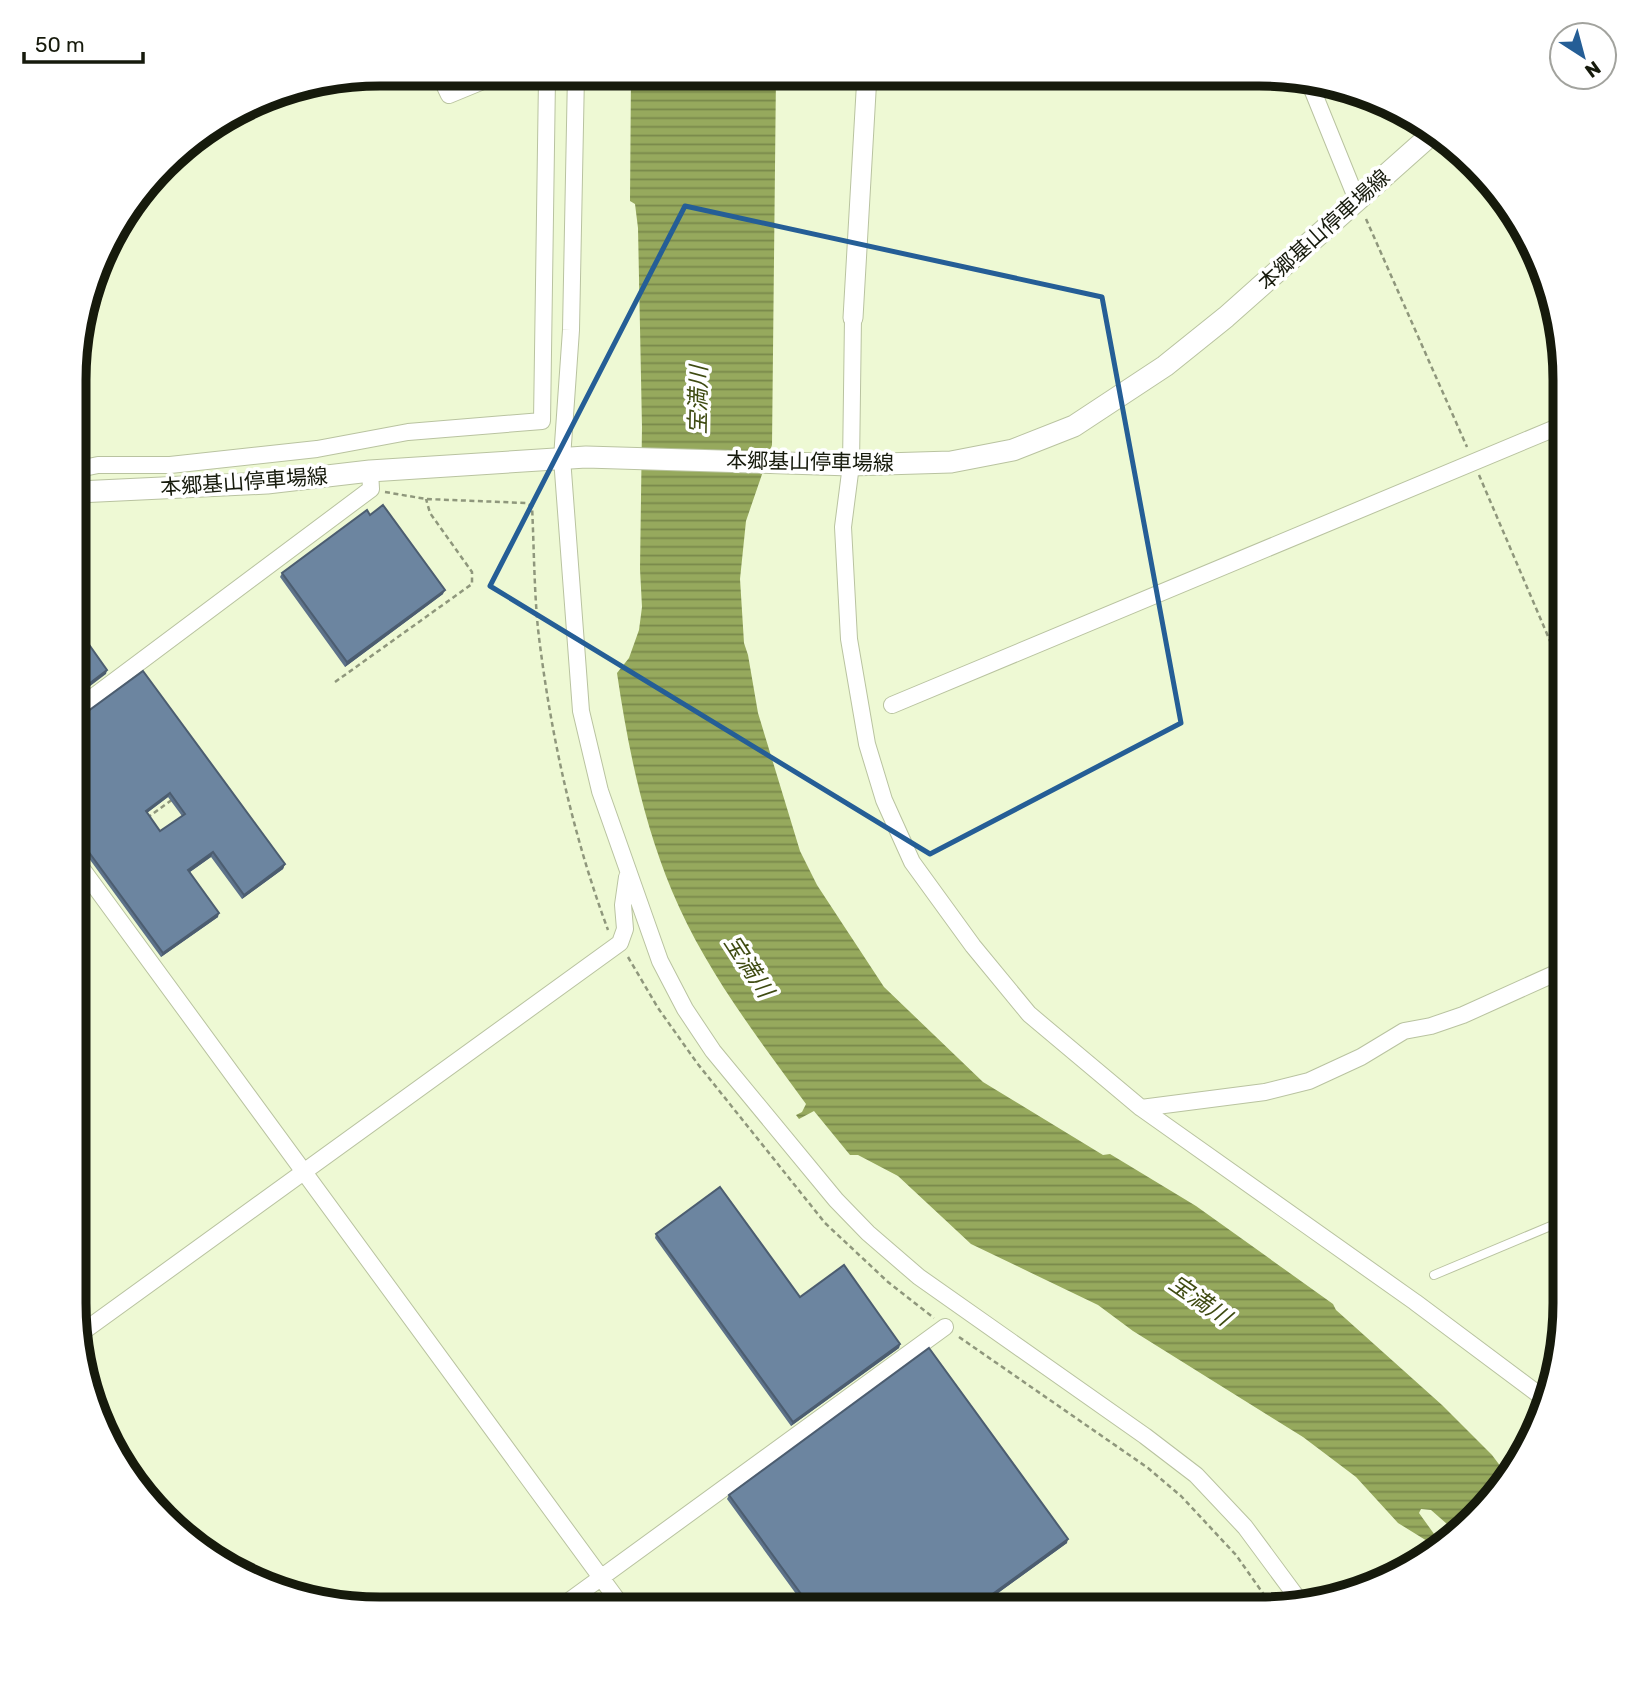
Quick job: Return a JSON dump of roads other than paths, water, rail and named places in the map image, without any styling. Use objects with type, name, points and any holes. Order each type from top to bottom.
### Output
[{"type":"main road","name":"本郷基山停車場線","points":[[86,492],[371,480],[562,458],[846,465],[951,462],[1013,450],[1074,426],[1165,366],[1226,317],[1427,138]]},
{"type":"street","points":[[445,86],[449,95],[471,86]]},
{"type":"street","points":[[86,468],[98,465],[170,465],[317,449],[408,432],[542,421],[547,86]]},
{"type":"street","points":[[576,86],[571,330],[562,458],[580,711],[600,792],[660,961],[685,1009],[713,1051],[836,1200],[868,1233],[919,1277],[1196,1475],[1245,1527],[1296,1595]]},
{"type":"street","points":[[866,86],[843,527],[849,639],[859,710],[867,744],[889,812],[912,862],[973,946],[1028,1014],[1142,1108],[1539,1395]]},
{"type":"street","points":[[1313,90],[1357,200]]},
{"type":"street","points":[[892,705],[1553,429]]},
{"type":"street","points":[[86,702],[371,480]]},
{"type":"street","points":[[87,1329],[620,943],[625,929],[623,905],[628,871]]},
{"type":"street","points":[[86,875],[615,1597]]},
{"type":"street","points":[[1142,1108],[1265,1092],[1309,1082],[1361,1057],[1404,1031],[1463,1016],[1553,975]]},
{"type":"street","points":[[574,1597],[945,1327]]},
{"type":"lane","points":[[1434,1275],[1553,1225]]},
{"type":"water","name":"宝満川","points":[[631,86],[776,86],[772,445],[746,521],[740,579],[744,643],[758,713],[800,851],[817,885],[884,987],[983,1082],[1103,1155],[1110,1154],[1196,1206],[1333,1304],[1336,1310],[1442,1405],[1492,1455],[1503,1469],[1480,1497],[1450,1527],[1431,1510],[1421,1509],[1419,1513],[1437,1538],[1430,1543],[1398,1523],[1356,1477],[1303,1437],[1133,1331],[1098,1305],[971,1244],[898,1176],[858,1155],[850,1155],[814,1111],[799,1119],[796,1115],[802,1112],[806,1104],[716,975],[672,891],[645,811],[626,729],[617,673],[629,658],[639,630],[642,607],[638,228],[635,204],[630,201]]}]
